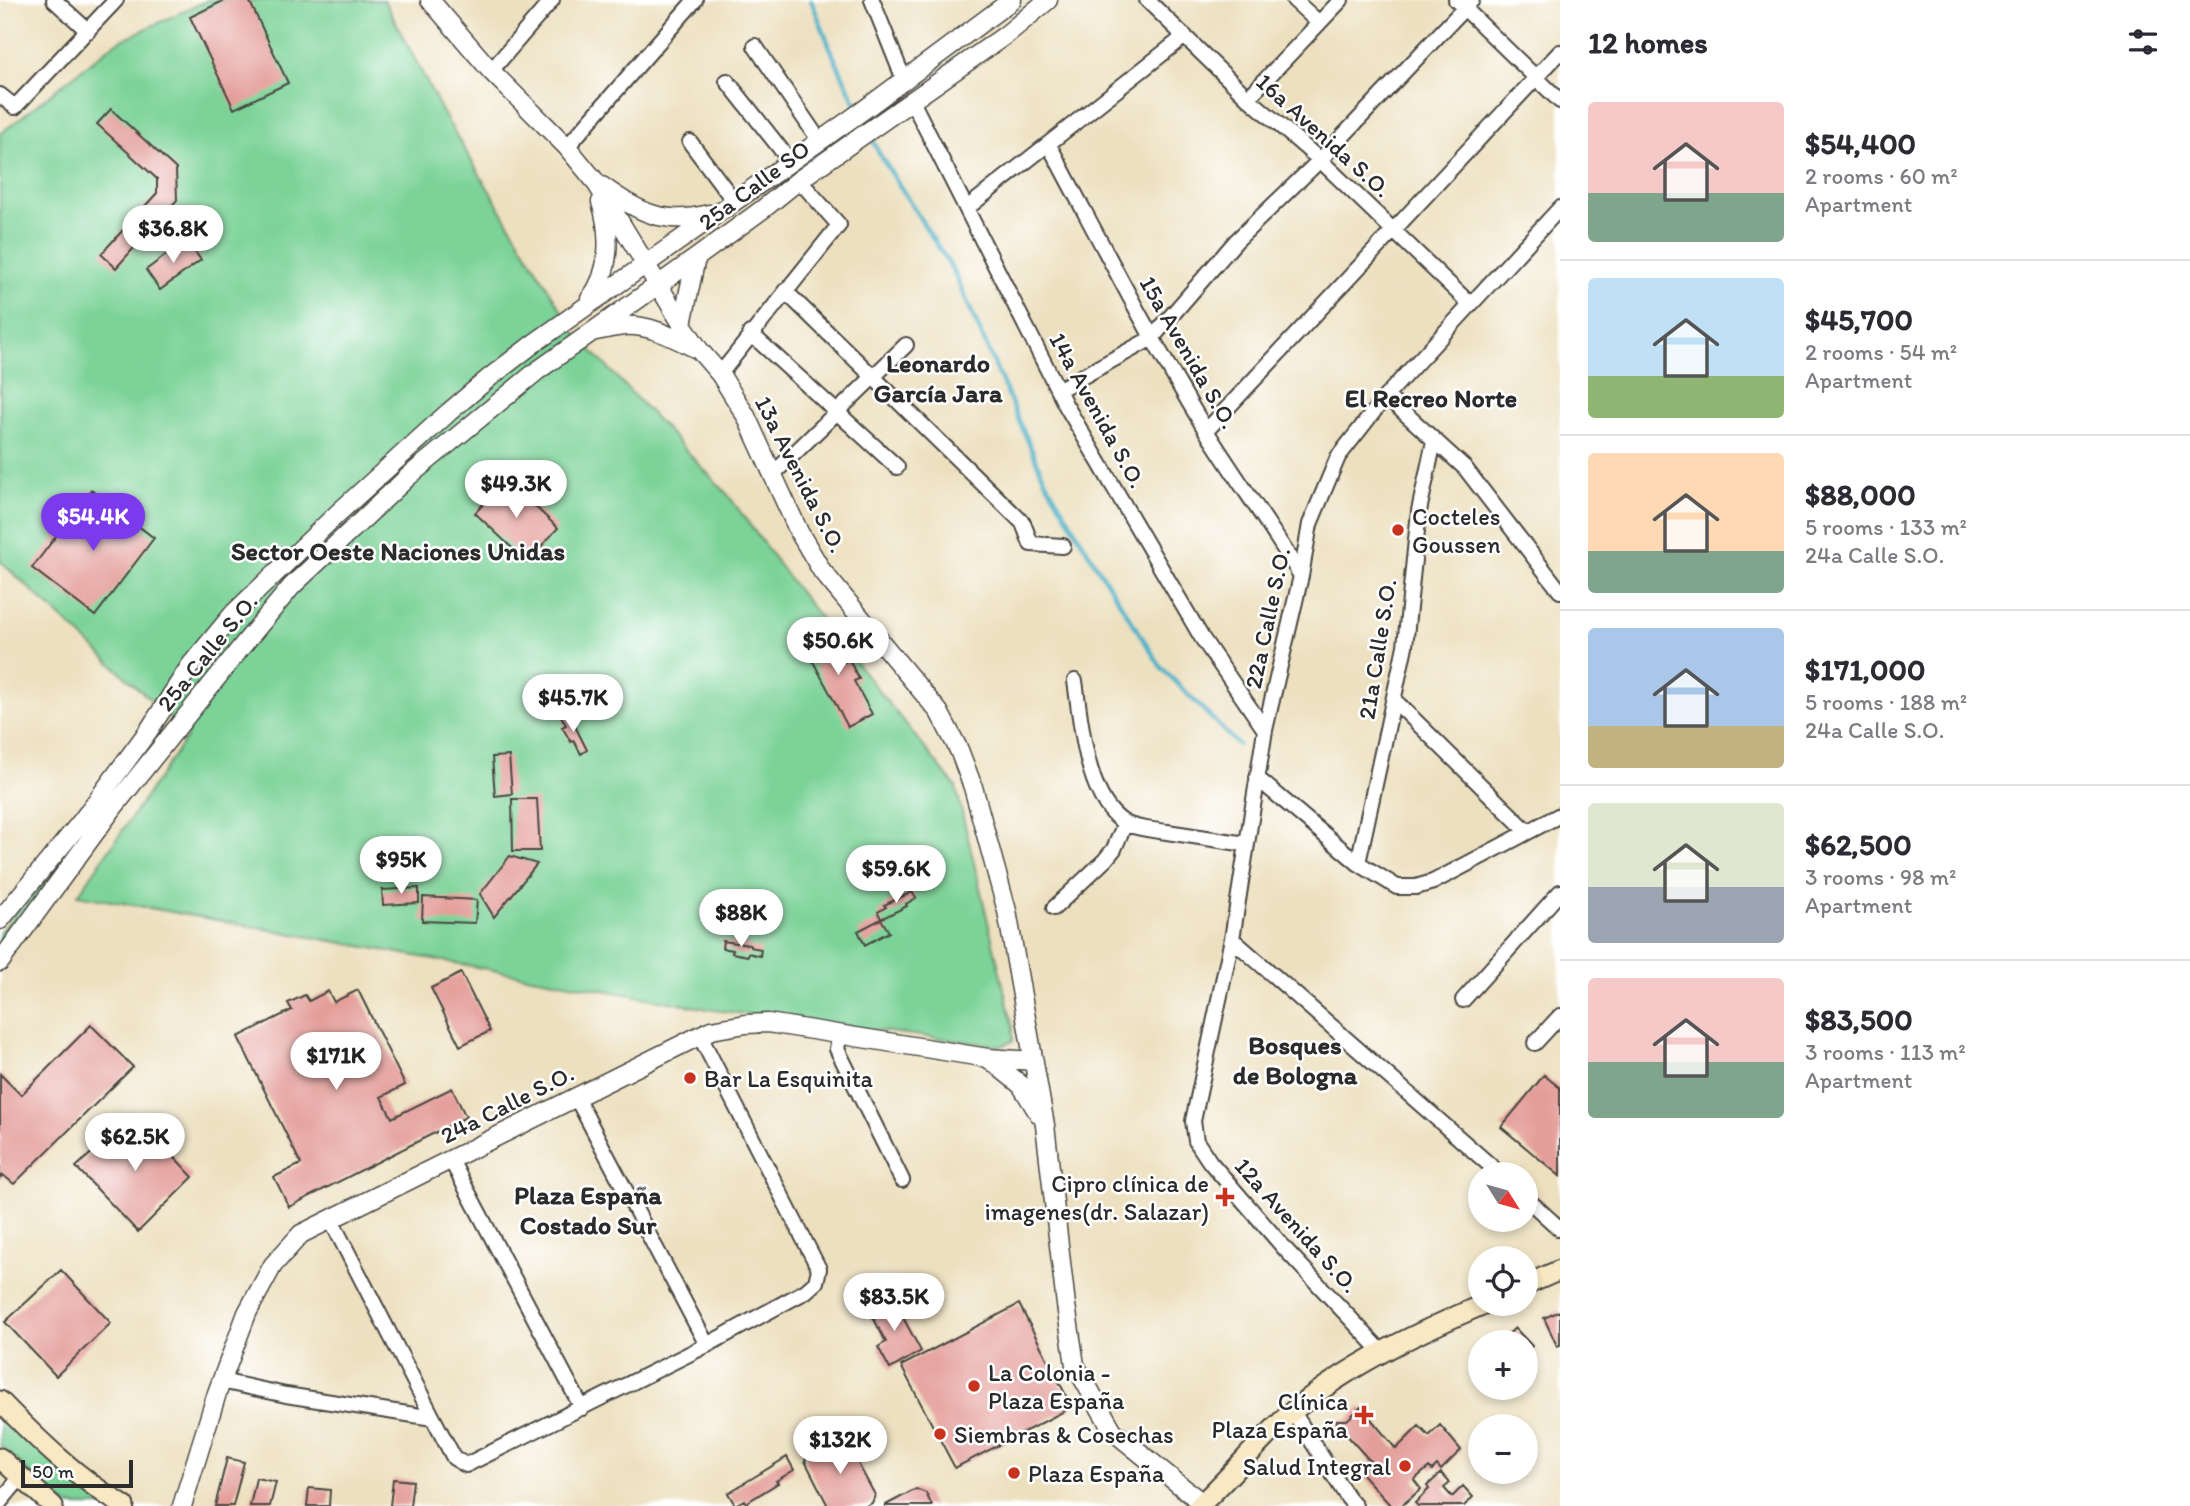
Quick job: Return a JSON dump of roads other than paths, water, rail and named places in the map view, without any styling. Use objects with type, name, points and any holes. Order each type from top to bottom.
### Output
[{"type":"main road","points":[[1538,1280],[1560,1270]]},
{"type":"main road","points":[[1201,1505],[1251,1451],[1293,1412],[1352,1369],[1426,1329],[1468,1311]]},
{"type":"main road","points":[[0,1401],[47,1448],[102,1493],[124,1506]]},
{"type":"main road","points":[[0,1458],[53,1506]]},
{"type":"street","points":[[54,0],[88,31]]},
{"type":"street","points":[[0,95],[15,107],[116,0]]},
{"type":"street","name":"13a Avenida S.O.","points":[[430,0],[491,71],[567,147],[595,181],[682,324],[700,351],[720,373],[746,416],[799,532],[822,570],[939,712],[959,750],[973,787],[1005,901],[1019,971],[1045,1125],[1075,1365],[1113,1431],[1201,1505]]},
{"type":"street","points":[[491,71],[552,0]]},
{"type":"street","points":[[567,147],[695,0]]},
{"type":"street","points":[[872,0],[904,80],[1001,4]]},
{"type":"street","points":[[912,101],[1007,34],[1048,0]]},
{"type":"street","name":"16a Avenida S.O.","points":[[1147,0],[1470,304]]},
{"type":"street","points":[[1294,0],[1319,23]]},
{"type":"street","points":[[1248,97],[1341,0]]},
{"type":"street","points":[[1058,390],[1152,338],[1236,241],[1320,160],[1464,3],[1560,101]]},
{"type":"street","points":[[967,208],[1185,36]]},
{"type":"street","points":[[755,46],[819,140]]},
{"type":"street","points":[[1206,431],[1560,52]]},
{"type":"street","name":"25a Calle SO","points":[[646,263],[904,80]]},
{"type":"street","points":[[727,81],[790,161]]},
{"type":"street","name":"25a Calle SO","points":[[659,284],[799,180],[912,101]]},
{"type":"street","name":"14a Avenida S.O.","points":[[912,101],[1058,390],[1202,638],[1265,730]]},
{"type":"street","points":[[595,181],[638,210],[658,217],[683,219],[726,206],[690,142]]},
{"type":"street","name":"15a Avenida S.O.","points":[[1049,145],[1152,338],[1206,431],[1274,530],[1301,576]]},
{"type":"street","points":[[720,373],[839,225],[799,180]]},
{"type":"street","points":[[581,310],[599,287],[606,266],[606,219],[595,181]]},
{"type":"street","name":"22a Calle S.O.","points":[[1193,1121],[1232,939],[1265,730],[1301,576],[1310,524],[1338,457],[1386,396],[1560,208]]},
{"type":"street","points":[[682,324],[696,258]]},
{"type":"street","name":"25a Calle S.O.","points":[[0,920],[118,773],[210,641],[277,571],[475,390],[533,344],[646,263]]},
{"type":"street","name":"25a Calle S.O.","points":[[0,962],[137,777],[292,586],[409,476],[537,371],[659,284]]},
{"type":"street","points":[[785,291],[1023,523],[1031,544],[1063,547]]},
{"type":"street","points":[[593,331],[626,326],[648,328],[700,351]]},
{"type":"street","points":[[750,333],[897,467]]},
{"type":"street","points":[[772,475],[906,345]]},
{"type":"street","points":[[1386,396],[1465,468],[1560,591]]},
{"type":"street","name":"21a Calle S.O.","points":[[1358,863],[1405,646],[1419,511],[1434,440]]},
{"type":"street","points":[[277,571],[292,586]]},
{"type":"street","points":[[1075,681],[1089,765],[1109,809],[1125,823],[1146,829],[1247,844]]},
{"type":"street","points":[[1394,700],[1528,832]]},
{"type":"street","points":[[1257,778],[1358,863],[1397,887],[1416,887],[1433,882],[1560,815]]},
{"type":"street","points":[[1054,908],[1105,860],[1114,849],[1125,823]]},
{"type":"street","points":[[1463,1000],[1560,891]]},
{"type":"street","points":[[1232,939],[1486,1162]]},
{"type":"street","points":[[1535,1043],[1560,1016]]},
{"type":"street","name":"24a Calle S.O.","points":[[182,1506],[221,1381],[247,1314],[273,1265],[301,1234],[711,1030],[768,1023],[988,1059],[1034,1061]]},
{"type":"street","points":[[840,1034],[837,1049],[902,1180]]},
{"type":"street","points":[[331,1220],[454,1458],[467,1465],[582,1408],[707,1345],[806,1291],[816,1282],[819,1269],[700,1036]]},
{"type":"street","points":[[988,1059],[1021,1085],[1045,1125]]},
{"type":"street","points":[[576,1097],[707,1345]]},
{"type":"street","name":"12a Avenida S.O.","points":[[1193,1121],[1196,1141],[1210,1162],[1285,1249],[1381,1352]]},
{"type":"street","points":[[451,1160],[582,1408]]},
{"type":"street","points":[[1538,1209],[1560,1228]]},
{"type":"street","points":[[221,1381],[286,1395],[433,1418]]},
{"type":"street","points":[[1293,1412],[1355,1506]]},
{"type":"street","points":[[0,1503],[20,1478]]},
{"type":"waterway","points":[[811,0],[858,108]]},
{"type":"waterway","points":[[870,135],[954,272],[1045,480],[1096,565],[1161,667],[1238,745]]},
{"type":"place","name":"Cocteles Goussen","points":[[1398,530]]},
{"type":"place","name":"Bar La Esquinita","points":[[690,1078]]},
{"type":"place","name":"Cipro clínica de imagenes(dr. Salazar)","points":[[1225,1197]]},
{"type":"place","name":"La Colonia - Plaza España","points":[[974,1386]]},
{"type":"place","name":"Clínica Plaza España","points":[[1364,1415]]},
{"type":"place","name":"Siembras & Cosechas","points":[[940,1434]]},
{"type":"place","name":"Salud Integral","points":[[1405,1466]]},
{"type":"place","name":"Plaza España","points":[[1014,1473]]},
{"type":"district","name":"Leonardo García Jara","points":[[938,378]]},
{"type":"district","name":"El Recreo Norte","points":[[1431,398]]},
{"type":"district","name":"Sector Oeste Naciones Unidas","points":[[398,551]]},
{"type":"district","name":"Bosques de Bologna","points":[[1295,1060]]},
{"type":"district","name":"Plaza España Costado Sur","points":[[588,1210]]}]
